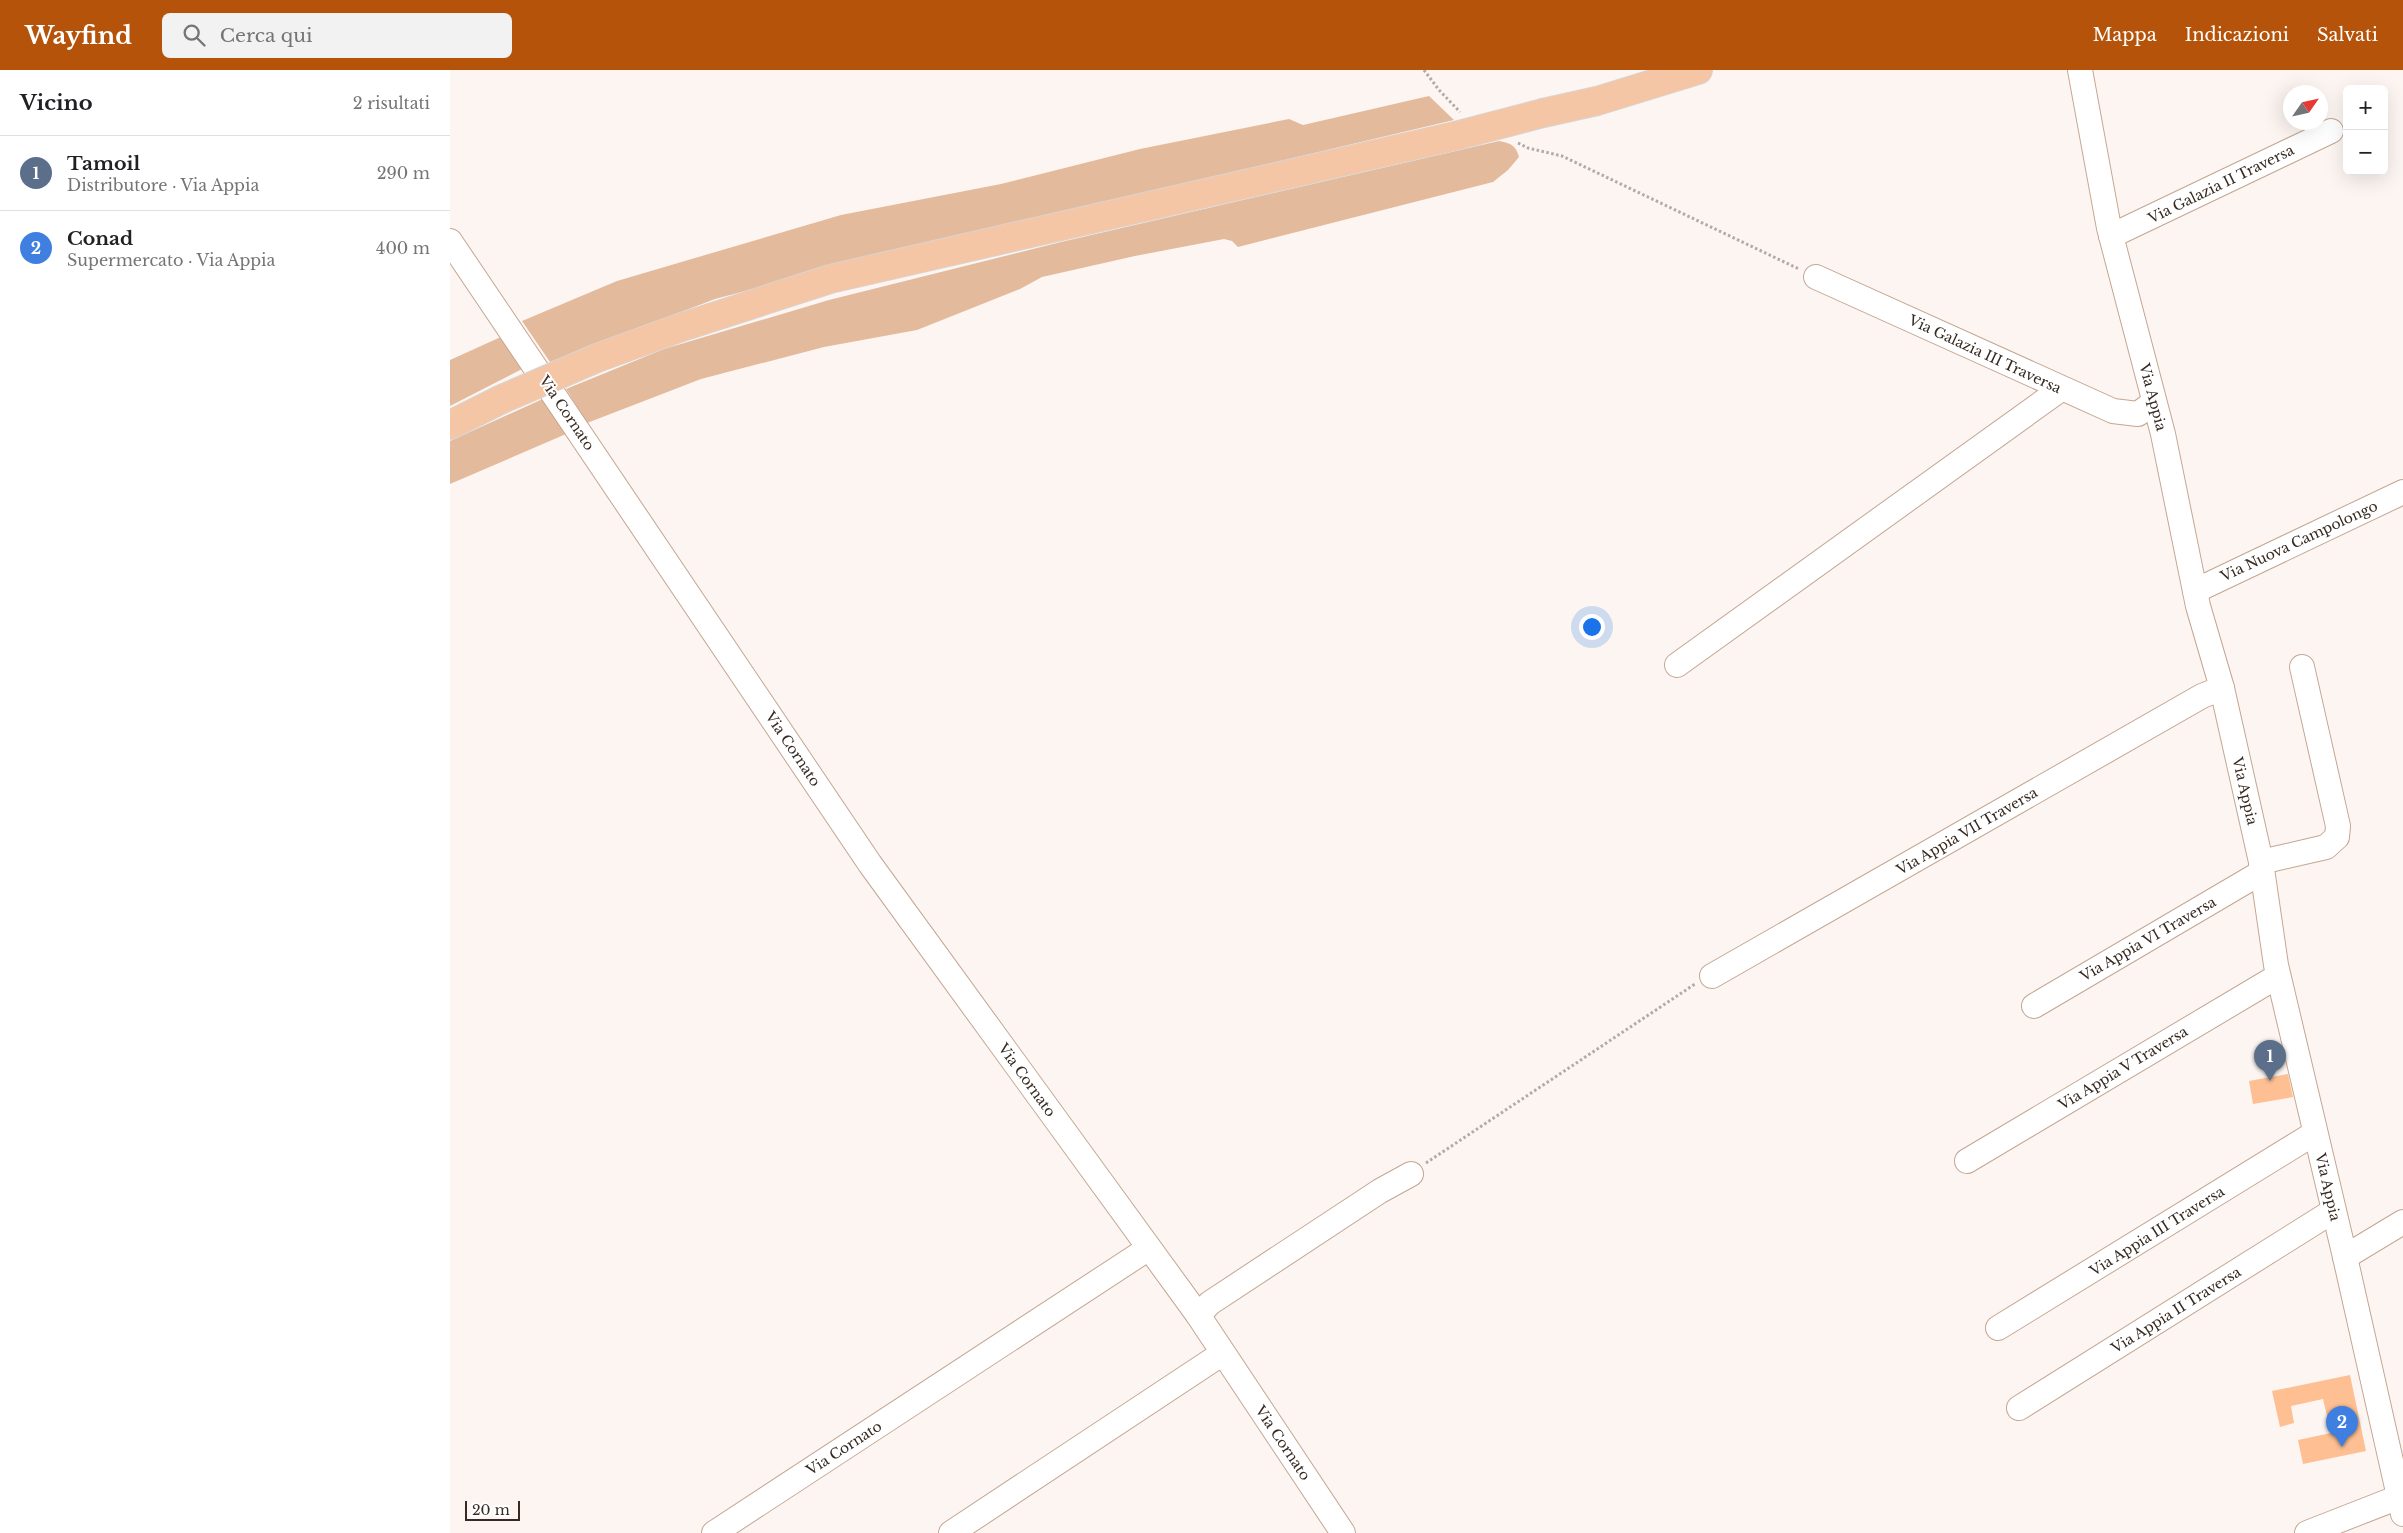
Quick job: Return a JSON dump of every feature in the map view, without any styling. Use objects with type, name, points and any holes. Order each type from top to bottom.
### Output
[{"type":"highway","points":[[450,425],[502,399],[596,358],[679,328],[830,280],[1460,124],[1543,113],[1597,101],[1698,70]]},
{"type":"street","name":"Via Appia","points":[[2080,70],[2111,236],[2163,434],[2195,590],[2222,688],[2261,867],[2278,976],[2333,1211],[2396,1445],[2401,1506]]},
{"type":"street","name":"Via Galazia II Traversa","points":[[2111,236],[2331,131]]},
{"type":"street","name":"Via Cornato","points":[[450,242],[870,864],[1198,1315],[1344,1533]]},
{"type":"street","name":"Via Galazia III Traversa","points":[[1816,277],[2113,411],[2138,414],[2154,402]]},
{"type":"street","points":[[1677,665],[2061,389]]},
{"type":"street","name":"Via Nuova Campolongo","points":[[2195,590],[2403,492]]},
{"type":"street","name":"Via Appia VI Traversa","points":[[2034,1006],[2261,867],[2326,847],[2337,837],[2338,826],[2302,668]]},
{"type":"street","name":"Via Appia VII Traversa","points":[[1712,976],[2202,696],[2222,688]]},
{"type":"street","name":"Via Appia V Traversa","points":[[1967,1161],[2278,976]]},
{"type":"street","name":"Via Appia III Traversa","points":[[1998,1328],[2315,1133]]},
{"type":"street","points":[[1198,1315],[1210,1303],[1380,1191],[1411,1174]]},
{"type":"street","name":"Via Appia II Traversa","points":[[2019,1408],[2333,1211]]},
{"type":"street","points":[[2345,1256],[2403,1222]]},
{"type":"street","name":"Via Cornato","points":[[714,1533],[1149,1248]]},
{"type":"street","points":[[951,1533],[1223,1353]]},
{"type":"street","points":[[2307,1533],[2401,1506]]},
{"type":"path","points":[[1424,70],[1460,124]]},
{"type":"path","points":[[1512,139],[1528,148],[1562,156],[1816,277]]},
{"type":"path","points":[[1411,1174],[1686,988],[1712,976]]},
{"type":"shaded area","points":[[1429,96],[1454,120],[874,257],[715,299],[550,362],[522,321],[617,281],[841,215],[1001,184],[1140,149],[1289,119],[1303,125]]},
{"type":"shaded area","points":[[1499,141],[1512,145],[1519,157],[1508,170],[1493,182],[1238,247],[1232,241],[1224,239],[1135,256],[1042,277],[1020,289],[917,330],[824,347],[701,379],[587,423],[566,389],[664,349],[829,300],[1061,242]]},
{"type":"shaded area","points":[[503,336],[524,368],[450,406],[450,360]]},
{"type":"shaded area","points":[[545,398],[566,434],[450,484],[450,441]]},
{"type":"building","points":[[2288,1074],[2293,1097],[2253,1104],[2249,1081]]},
{"type":"building","points":[[2350,1375],[2366,1451],[2303,1464],[2298,1440],[2331,1433],[2323,1399],[2291,1406],[2294,1423],[2280,1427],[2272,1391]]},
{"type":"place","name":"Tamoil","points":[[2270,1081]]},
{"type":"place","name":"Conad","points":[[2342,1447]]}]
